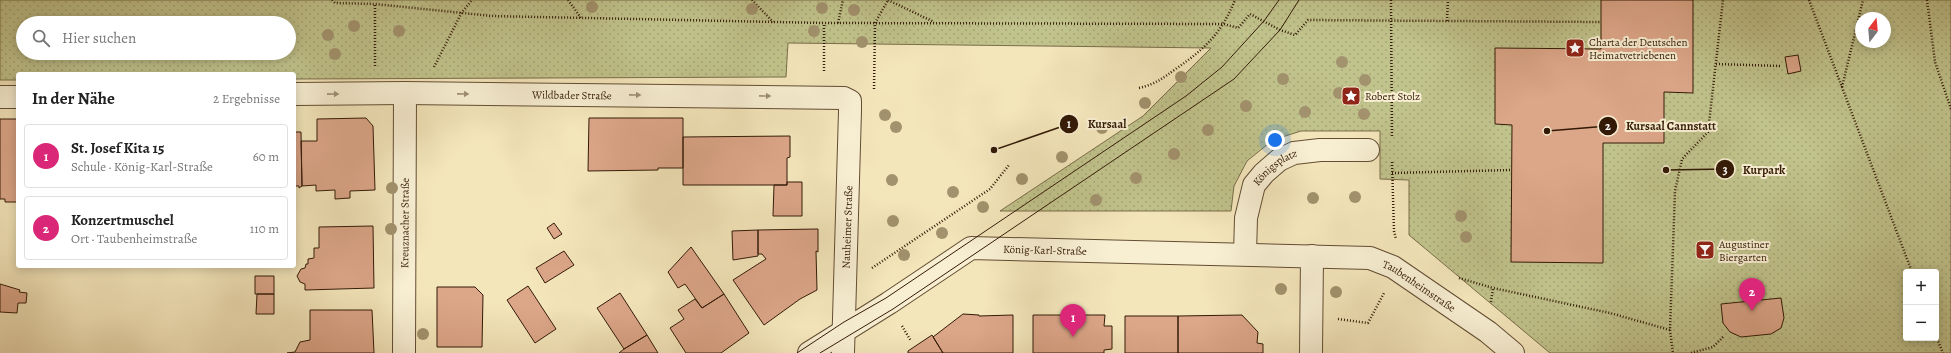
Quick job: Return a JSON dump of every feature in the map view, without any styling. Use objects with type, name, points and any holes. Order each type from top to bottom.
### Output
[{"type":"street","name":"Wildbader Straße","points":[[296,94],[406,93],[824,97],[844,98],[850,101]]},
{"type":"street","name":"Kreuznacher Straße","points":[[404,353],[406,93]]},
{"type":"street","points":[[0,97],[16,97]]},
{"type":"street","name":"Nauheimer Straße","points":[[843,353],[850,101]]},
{"type":"street","name":"Königsplatz","points":[[1245,254],[1246,218],[1254,185],[1264,173],[1279,160],[1294,152],[1320,150],[1368,150]]},
{"type":"street","name":"König-Karl-Straße","points":[[809,353],[889,303],[971,248],[1312,256]]},
{"type":"street","points":[[1311,353],[1312,256]]},
{"type":"street","name":"Taubenheimstraße","points":[[1312,256],[1370,258],[1393,267],[1488,332],[1513,353]]},
{"type":"path","points":[[332,0],[335,3],[375,4],[492,16],[824,23],[1224,24],[1238,28],[1250,14],[1280,30],[1295,35],[1308,20],[1391,22],[1601,22]]},
{"type":"path","points":[[406,93],[425,84],[462,12],[472,0]]},
{"type":"path","points":[[568,0],[581,18]]},
{"type":"path","points":[[752,0],[773,22]]},
{"type":"path","points":[[838,23],[843,0]]},
{"type":"path","points":[[874,92],[875,23],[888,0],[936,24]]},
{"type":"path","points":[[1139,88],[1154,84],[1201,51],[1224,24],[1235,0]]},
{"type":"path","points":[[1391,0],[1392,140]]},
{"type":"path","points":[[1448,0],[1448,22]]},
{"type":"path","points":[[1673,353],[1670,330],[1675,191],[1682,159],[1708,132],[1723,0]]},
{"type":"path","points":[[1809,0],[1911,269]]},
{"type":"path","points":[[1842,87],[1863,0]]},
{"type":"path","points":[[1927,0],[1935,62],[1951,109]]},
{"type":"path","points":[[375,4],[375,93]]},
{"type":"path","points":[[824,23],[824,97]]},
{"type":"path","points":[[1716,64],[1782,66]]},
{"type":"path","points":[[1311,316],[1368,323],[1384,293],[1399,247],[1394,231],[1392,156]]},
{"type":"path","points":[[845,284],[990,190],[1010,165]]},
{"type":"path","points":[[1392,173],[1511,170]]},
{"type":"path","points":[[1488,332],[1493,288],[1610,313],[1670,330]]},
{"type":"path","points":[[1691,353],[1713,347],[1724,336]]},
{"type":"path","points":[[1938,341],[1943,353]]},
{"type":"green space","points":[[0,0],[1951,0],[1951,353],[1550,353],[1409,235],[1409,180],[1380,179],[1380,131],[1301,131],[1273,140],[1247,161],[1234,186],[1231,211],[1000,211],[1143,116],[1211,48],[788,43],[786,77],[296,79],[296,72],[16,72],[16,80],[0,80]]},
{"type":"building","points":[[1601,0],[1693,0],[1693,93],[1664,92],[1664,143],[1603,143],[1603,263],[1511,262],[1512,125],[1495,124],[1495,48],[1601,49]]},
{"type":"building","points":[[1798,55],[1801,71],[1788,74],[1785,57]]},
{"type":"building","points":[[366,118],[373,126],[375,190],[350,191],[350,198],[335,199],[335,190],[316,191],[316,185],[302,186],[301,141],[317,141],[317,119]]},
{"type":"building","points":[[589,118],[683,118],[683,168],[658,168],[658,170],[588,171]]},
{"type":"building","points":[[0,119],[16,119],[16,202],[5,202],[5,199],[0,199]]},
{"type":"building","points":[[296,132],[301,132],[302,186],[299,188],[299,186],[296,186]]},
{"type":"building","points":[[790,136],[790,157],[787,158],[787,185],[683,185],[683,137]]},
{"type":"building","points":[[787,182],[802,182],[802,216],[773,216],[774,185],[787,185]]},
{"type":"building","points":[[554,223],[562,234],[554,239],[547,228]]},
{"type":"building","points":[[373,226],[374,288],[305,290],[305,284],[300,282],[297,276],[301,269],[305,268],[306,264],[308,264],[308,259],[314,258],[314,248],[319,248],[319,227]]},
{"type":"building","points":[[818,229],[818,252],[816,251],[817,290],[800,299],[764,325],[733,280],[766,259],[762,254],[758,254],[758,230]]},
{"type":"building","points":[[758,230],[758,256],[733,260],[732,231]]},
{"type":"building","points":[[691,247],[724,294],[702,308],[685,284],[678,288],[668,272]]},
{"type":"building","points":[[564,251],[574,265],[545,283],[536,268]]},
{"type":"building","points":[[255,276],[274,276],[274,294],[255,294]]},
{"type":"building","points":[[0,284],[20,290],[19,292],[27,293],[26,303],[18,303],[17,313],[0,312]]},
{"type":"building","points":[[528,286],[556,329],[535,343],[507,300]]},
{"type":"building","points":[[437,287],[475,287],[483,295],[482,347],[437,347]]},
{"type":"building","points":[[620,293],[647,335],[624,349],[597,308]]},
{"type":"building","points":[[257,294],[274,294],[274,314],[256,314]]},
{"type":"building","points":[[724,294],[749,333],[721,353],[686,353],[670,328],[684,319],[678,310],[695,299],[702,308]]},
{"type":"building","points":[[1781,298],[1784,318],[1781,328],[1771,334],[1741,337],[1730,332],[1723,323],[1721,304]]},
{"type":"building","points":[[310,310],[372,310],[374,353],[287,353],[295,352],[300,342],[310,340]]},
{"type":"building","points":[[963,314],[979,316],[1013,315],[1013,353],[943,353],[933,337]]},
{"type":"building","points":[[1033,315],[1105,315],[1104,326],[1112,326],[1112,349],[1104,350],[1104,353],[1033,353]]},
{"type":"building","points":[[1242,315],[1258,332],[1257,343],[1263,344],[1263,353],[1178,353],[1178,316]]},
{"type":"building","points":[[1125,316],[1178,316],[1178,353],[1125,353]]},
{"type":"building","points":[[647,335],[658,353],[619,353],[624,349]]},
{"type":"building","points":[[932,335],[943,353],[908,353],[908,351]]},
{"type":"tram line","points":[[797,353],[844,322],[886,298],[1186,96],[1222,67],[1264,21],[1279,0]]},
{"type":"tram line","points":[[820,353],[893,309],[1234,79],[1280,30],[1299,0]]},
{"type":"place","name":"Charta der Deutschen Heimatvetriebenen","points":[[1575,48]]},
{"type":"place","name":"Robert Stolz","points":[[1351,96]]},
{"type":"place","name":"Kursaal Cannstatt","points":[[1547,131]]},
{"type":"place","name":"Kursaal","points":[[994,150]]},
{"type":"place","name":"Kurpark","points":[[1666,170]]},
{"type":"place","name":"Augustiner Biergarten","points":[[1705,250]]},
{"type":"place","name":"Konzertmuschel","points":[[1752,311]]},
{"type":"place","name":"St. Josef Kita 15","points":[[1073,337]]}]
